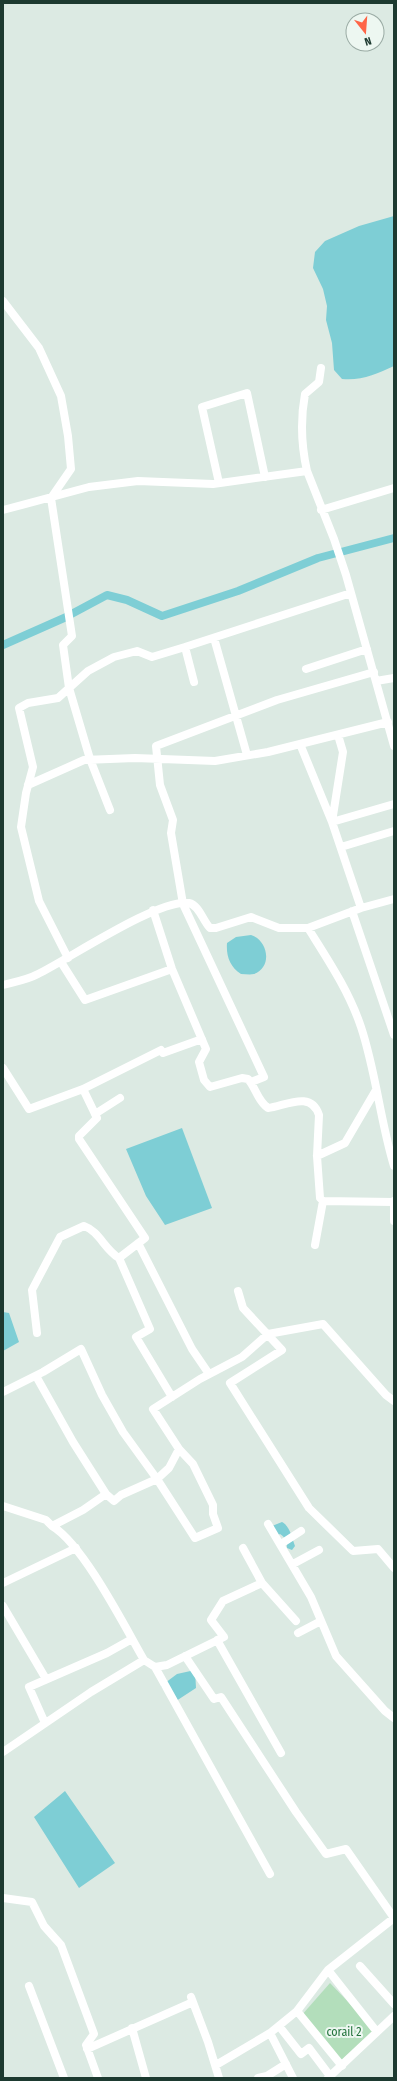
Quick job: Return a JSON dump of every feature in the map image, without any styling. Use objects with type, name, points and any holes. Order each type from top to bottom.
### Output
[{"type":"street","points":[[3,300],[40,348],[61,396],[68,436],[71,469],[51,498],[72,636],[63,645],[69,688],[90,759],[110,810]]},
{"type":"street","points":[[321,368],[319,382],[305,394],[301,418],[302,444],[307,471],[321,510],[334,539],[346,575],[394,746]]},
{"type":"street","points":[[219,483],[202,407],[247,393],[265,477]]},
{"type":"street","points":[[3,510],[89,487],[138,481],[219,483],[307,471]]},
{"type":"street","points":[[321,510],[394,488]]},
{"type":"street","points":[[172,969],[85,1000],[64,960],[39,901],[22,827],[28,785],[33,767],[19,708],[28,703],[58,698],[88,671],[114,657],[137,651],[152,657],[351,593]]},
{"type":"street","points":[[214,638],[247,755]]},
{"type":"street","points":[[185,647],[194,682]]},
{"type":"street","points":[[306,669],[367,648]]},
{"type":"street","points":[[251,1082],[264,1077],[182,904],[171,833],[173,820],[160,785],[156,746],[277,700],[374,672]]},
{"type":"street","points":[[376,681],[394,678]]},
{"type":"street","points":[[28,785],[84,760],[157,759],[215,761],[300,744],[388,722]]},
{"type":"street","points":[[332,822],[343,752],[338,735]]},
{"type":"street","points":[[300,744],[332,822],[361,908]]},
{"type":"street","points":[[332,822],[394,804]]},
{"type":"street","points":[[341,847],[394,831]]},
{"type":"street","points":[[3,985],[36,975],[153,910],[189,903],[195,906],[210,928],[216,928],[251,917],[279,928],[308,928],[352,911],[394,899]]},
{"type":"street","points":[[153,910],[172,969],[206,1051],[199,1062],[204,1080],[210,1087],[242,1078],[248,1079],[251,1082],[256,1094],[268,1108],[306,1101],[313,1104],[319,1115],[317,1156],[320,1198],[323,1201],[315,1245]]},
{"type":"street","points":[[352,911],[394,1035]]},
{"type":"street","points":[[308,928],[348,993],[361,1027],[387,1142],[394,1166]]},
{"type":"street","points":[[3,1068],[29,1109],[83,1089],[161,1050],[163,1053],[202,1039]]},
{"type":"street","points":[[83,1089],[95,1114],[96,1120],[79,1136],[79,1139],[144,1238],[118,1258]]},
{"type":"street","points":[[317,1156],[345,1143],[376,1090]]},
{"type":"street","points":[[95,1114],[120,1098]]},
{"type":"street","points":[[323,1201],[393,1201],[394,1221]]},
{"type":"street","points":[[37,1333],[32,1290],[60,1237],[84,1226],[91,1228],[111,1253],[118,1258],[150,1329],[136,1337],[172,1397]]},
{"type":"street","points":[[138,1243],[192,1349],[209,1374]]},
{"type":"street","points":[[238,1291],[243,1308],[282,1350],[230,1383],[309,1508],[353,1551],[378,1549],[394,1568]]},
{"type":"street","points":[[3,1392],[36,1376],[81,1349],[102,1395],[123,1432],[195,1538],[218,1528],[213,1514],[212,1505],[193,1464],[179,1449],[153,1409],[209,1374],[242,1357],[268,1334],[323,1324],[386,1395],[394,1400]]},
{"type":"street","points":[[36,1376],[73,1442],[106,1494],[114,1501],[122,1495],[156,1479],[170,1468],[179,1449]]},
{"type":"street","points":[[52,1526],[83,1510],[106,1494]]},
{"type":"street","points":[[3,1506],[46,1520],[59,1530],[76,1548],[117,1612],[144,1660],[155,1668],[270,1874]]},
{"type":"street","points":[[268,1524],[311,1596],[336,1656],[385,1711],[394,1718]]},
{"type":"street","points":[[281,1544],[301,1532]]},
{"type":"street","points":[[3,1583],[76,1548]]},
{"type":"street","points":[[243,1548],[262,1583],[296,1621]]},
{"type":"street","points":[[293,1564],[319,1550]]},
{"type":"street","points":[[155,1668],[167,1665],[224,1637],[211,1620],[223,1601],[262,1583]]},
{"type":"street","points":[[3,1606],[46,1679]]},
{"type":"street","points":[[298,1633],[321,1621]]},
{"type":"street","points":[[44,1723],[29,1687],[108,1653],[132,1639]]},
{"type":"street","points":[[217,1640],[280,1753]]},
{"type":"street","points":[[185,1656],[214,1700],[221,1697],[296,1812],[326,1854],[346,1849],[394,1918],[328,1970],[297,2011],[279,2026],[216,2066]]},
{"type":"street","points":[[3,1752],[44,1723],[144,1660]]},
{"type":"street","points":[[3,1898],[32,1902],[44,1926],[62,1946],[94,2034],[86,2045],[98,2078]]},
{"type":"street","points":[[360,1966],[394,2004]]},
{"type":"street","points":[[328,1970],[377,2032]]},
{"type":"street","points":[[29,1986],[64,2078]]},
{"type":"street","points":[[87,2049],[192,2000],[219,2078]]},
{"type":"street","points":[[297,2011],[342,2066]]},
{"type":"street","points":[[279,2026],[301,2054],[308,2048],[329,2077],[394,2016]]},
{"type":"street","points":[[132,2028],[146,2078]]},
{"type":"street","points":[[270,2033],[293,2078]]},
{"type":"street","points":[[258,2078],[267,2076],[286,2064]]},
{"type":"green space","name":"corail 2","points":[[330,1983],[377,2032],[342,2066],[301,2016]]},
{"type":"water","points":[[394,216],[394,366],[362,378],[342,379],[334,370],[332,343],[326,320],[327,306],[323,289],[313,268],[315,252],[325,241],[359,226]]},
{"type":"water","points":[[251,935],[261,942],[266,954],[266,960],[260,971],[254,974],[241,974],[231,965],[227,952],[227,943],[236,937]]},
{"type":"water","points":[[182,1128],[212,1208],[165,1225],[146,1196],[126,1149]]},
{"type":"water","points":[[3,1312],[9,1313],[19,1342],[3,1351]]},
{"type":"water","points":[[282,1522],[287,1526],[292,1536],[295,1546],[292,1550],[287,1548],[287,1544],[282,1535],[280,1534],[276,1536],[272,1526]]},
{"type":"water","points":[[195,1670],[196,1688],[173,1703],[161,1686],[177,1674]]},
{"type":"water","points":[[65,1791],[115,1863],[79,1888],[34,1817]]},
{"type":"waterway","points":[[3,645],[64,618],[107,595],[127,600],[162,616],[238,591],[318,558],[394,538]]}]
